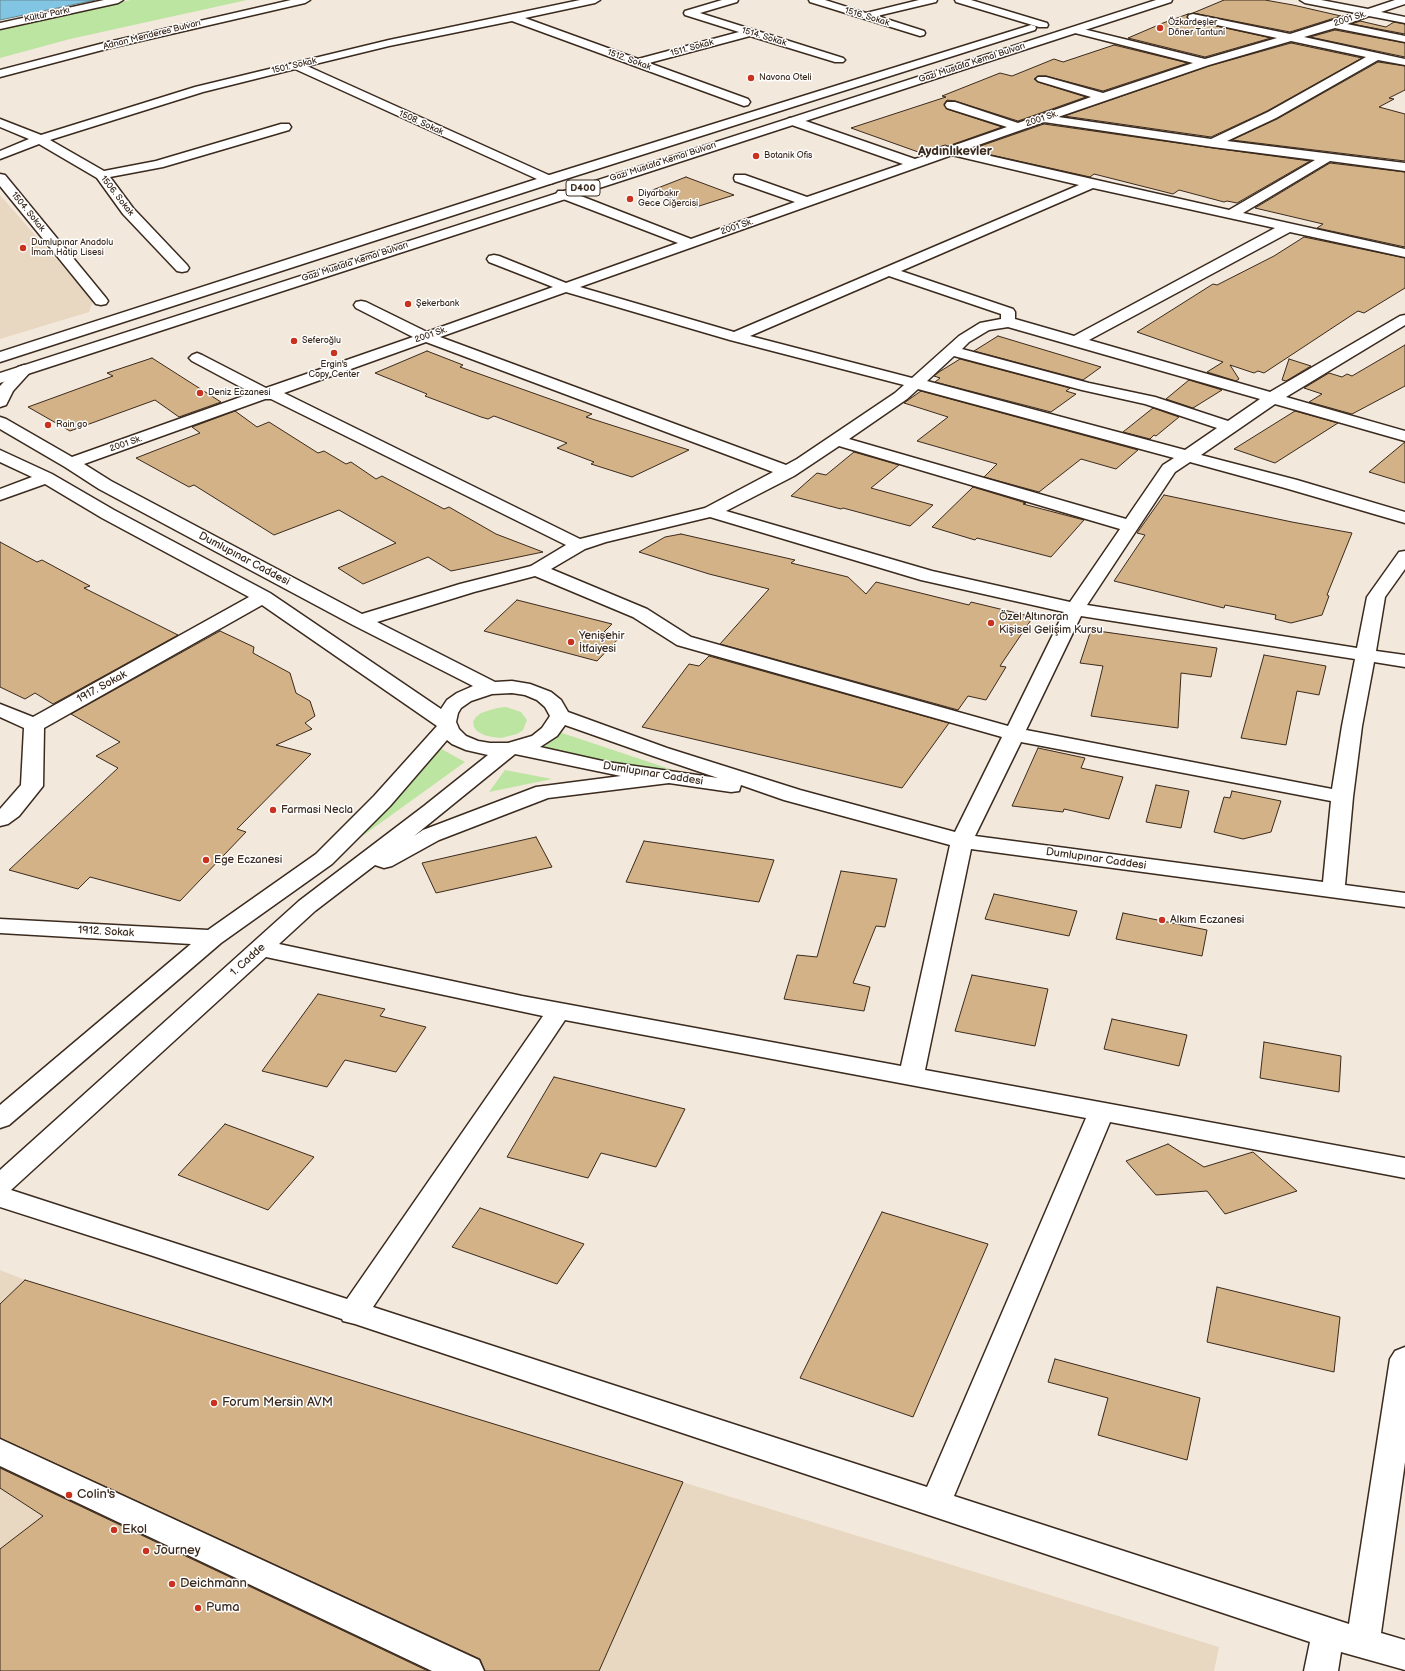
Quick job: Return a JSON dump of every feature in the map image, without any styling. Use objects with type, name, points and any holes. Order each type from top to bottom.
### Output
[{"type":"main road","name":"Kültür Parkı","points":[[0,26],[118,0]]},
{"type":"main road","name":"Adnan Menderes Bulvarı","points":[[0,63],[264,0]]},
{"type":"main road","name":"Adnan Menderes Bulvarı","points":[[0,74],[115,44],[305,0]]},
{"type":"main road","name":"1501. Sokak","points":[[0,155],[40,139],[199,89],[389,43],[515,18],[595,0]]},
{"type":"main road","name":"1514. Sokak","points":[[733,0],[688,13],[748,33],[839,60]]},
{"type":"main road","name":"1516. Sokak","points":[[814,0],[920,33]]},
{"type":"main road","points":[[830,5],[848,0]]},
{"type":"main road","points":[[864,16],[932,0]]},
{"type":"main road","points":[[960,0],[1043,25]]},
{"type":"main road","name":"Gazi Mustafa Kemal Bulvarı","points":[[0,378],[563,194],[1167,0]]},
{"type":"main road","points":[[1305,0],[1405,20]]},
{"type":"main road","name":"2001 Sk.","points":[[72,464],[1103,97],[1289,37],[1334,25],[1405,0]]},
{"type":"main road","points":[[1192,17],[1405,62]]},
{"type":"main road","name":"1512. Sokak","points":[[515,18],[744,102]]},
{"type":"main road","name":"Gazi Mustafa Kemal Bulvarı","points":[[0,356],[548,180],[1057,20]]},
{"type":"main road","points":[[1334,25],[1405,39]]},
{"type":"main road","points":[[1075,30],[1206,63]]},
{"type":"main road","name":"1511. Sokak","points":[[636,63],[748,33]]},
{"type":"main road","points":[[1213,143],[1272,115],[1376,56]]},
{"type":"main road","name":"1508. Sokak","points":[[295,65],[548,180]]},
{"type":"main road","points":[[1042,79],[1103,97]]},
{"type":"main road","points":[[951,105],[1019,127]]},
{"type":"main road","points":[[1044,118],[1213,143],[1405,167]]},
{"type":"main road","points":[[793,121],[916,164]]},
{"type":"main road","name":"1506. Sokak","points":[[0,123],[40,139],[102,175],[128,211],[182,268]]},
{"type":"main road","points":[[102,175],[158,164],[285,127]]},
{"type":"main road","points":[[952,152],[1405,253]]},
{"type":"main road","points":[[1232,214],[1328,157]]},
{"type":"main road","name":"1504. Sokak","points":[[0,178],[101,301]]},
{"type":"main road","points":[[740,178],[808,202]]},
{"type":"main road","points":[[735,337],[1092,184]]},
{"type":"main road","points":[[563,194],[690,243]]},
{"type":"main road","points":[[1076,341],[1288,227]]},
{"type":"main road","points":[[1388,249],[1405,237]]},
{"type":"main road","points":[[494,259],[567,288],[735,337],[915,383],[1291,484],[1405,518]]},
{"type":"main road","points":[[888,271],[1008,312],[1008,322]]},
{"type":"main road","points":[[361,305],[426,337],[788,472]]},
{"type":"main road","points":[[911,1077],[962,840],[1075,609],[1169,469],[1272,398],[1405,319]]},
{"type":"main road","points":[[360,621],[467,588],[537,570],[579,545],[601,538],[711,512],[803,463],[901,396],[964,339],[985,326],[1008,322],[1405,436]]},
{"type":"main road","points":[[951,351],[1088,387],[1149,400],[1230,426]]},
{"type":"main road","points":[[197,358],[579,545]]},
{"type":"main road","points":[[0,402],[6,389],[24,370]]},
{"type":"main road","points":[[0,408],[4,424]]},
{"type":"main road","name":"Dumlupınar Caddesi","points":[[4,424],[72,464],[105,486],[360,621],[492,688]]},
{"type":"main road","points":[[836,440],[1130,526]]},
{"type":"main road","points":[[0,455],[46,478],[108,514],[263,597],[447,725]]},
{"type":"main road","points":[[0,495],[46,478]]},
{"type":"main road","points":[[711,512],[928,576],[1075,609],[1405,661]]},
{"type":"main road","points":[[1333,891],[1342,797],[1352,726],[1376,597],[1405,556]]},
{"type":"main road","points":[[537,570],[640,613],[684,641],[1013,734],[1342,797]]},
{"type":"main road","name":"1917. Sokak","points":[[34,725],[263,597]]},
{"type":"main road","points":[[512,687],[530,690],[544,696],[554,704],[560,716],[550,732],[539,740],[512,748],[490,749],[473,746],[459,740],[450,732],[447,725],[448,713],[454,704],[459,701],[478,691],[492,688],[512,687]]},
{"type":"main road","points":[[0,710],[34,725],[32,786],[11,811],[0,819]]},
{"type":"main road","name":"Dumlupınar Caddesi","points":[[560,716],[660,752],[792,795],[962,840],[1405,900]]},
{"type":"main road","points":[[0,1119],[212,938],[324,859],[382,800],[447,725]]},
{"type":"main road","name":"Dumlupınar Caddesi","points":[[512,748],[607,768],[792,795]]},
{"type":"main road","name":"1. Cadde","points":[[0,1186],[307,906],[512,748]]},
{"type":"main road","points":[[307,906],[431,835],[544,792],[669,777]]},
{"type":"main road","name":"1912. Sokak","points":[[0,926],[212,938]]},
{"type":"main road","points":[[261,948],[560,1011],[1405,1168]]},
{"type":"main road","points":[[353,1313],[560,1011]]},
{"type":"main road","points":[[935,1504],[1101,1112]]},
{"type":"main road","points":[[0,1196],[1328,1633],[1405,1654]]},
{"type":"main road","points":[[1363,1642],[1405,1359]]},
{"type":"main road","points":[[0,1452],[467,1671]]},
{"type":"main road","points":[[1321,1671],[1328,1633]]},
{"type":"shaded area","name":"Dumlupınar Anadolu İmam Hatip Lisesi","points":[[0,195],[93,301],[89,312],[0,339]]},
{"type":"shaded area","name":"Forum Mersin AVM","points":[[0,1270],[25,1280],[1219,1647],[1214,1671],[0,1671]]},
{"type":"green space","points":[[131,0],[247,0],[70,39],[0,58],[0,29]]},
{"type":"green space","points":[[506,707],[521,712],[527,720],[523,730],[517,734],[501,738],[492,737],[484,735],[477,731],[474,727],[473,722],[481,713]]},
{"type":"green space","points":[[559,732],[679,772],[540,751]]},
{"type":"green space","points":[[436,746],[465,762],[361,837]]},
{"type":"green space","points":[[505,770],[552,779],[489,792]]},
{"type":"water","points":[[0,0],[95,0],[0,20]]},
{"type":"building","points":[[1224,0],[1265,0],[1341,16],[1290,32],[1193,13]]},
{"type":"building","points":[[1188,14],[1187,18],[1189,20],[1271,38],[1205,57],[1128,38]]},
{"type":"building","points":[[1360,21],[1386,27],[1394,22],[1405,24],[1405,34],[1352,24]]},
{"type":"building","points":[[1335,30],[1405,43],[1405,57],[1310,37]]},
{"type":"building","points":[[1291,43],[1362,58],[1267,111],[1211,137],[1064,116],[1209,66]]},
{"type":"building","points":[[1114,45],[1188,63],[1103,91],[1046,76],[1038,76],[1034,79],[1038,82],[1086,97],[1018,121],[955,101],[947,100],[944,104],[947,109],[1002,127],[948,146],[945,145],[921,153],[851,128],[946,97],[942,96],[1000,73],[1012,76],[1054,59],[1063,62]]},
{"type":"building","points":[[1378,62],[1405,66],[1405,90],[1389,98],[1394,99],[1379,107],[1405,114],[1405,161],[1232,140],[1277,119]]},
{"type":"building","points":[[1044,124],[1310,161],[1237,203],[1227,201],[1224,202],[1179,190],[1173,194],[1094,174],[1090,177],[969,150]]},
{"type":"building","points":[[1330,163],[1405,172],[1405,247],[1317,228],[1323,224],[1255,208]]},
{"type":"building","points":[[686,177],[734,195],[696,207],[650,191]]},
{"type":"building","points":[[1304,237],[1405,258],[1405,288],[1364,313],[1358,311],[1264,373],[1258,371],[1254,373],[1230,365],[1239,379],[1236,381],[1207,372],[1223,362],[1137,332],[1213,284],[1217,285],[1274,256]]},
{"type":"building","points":[[998,336],[1101,367],[1083,380],[974,351]]},
{"type":"building","points":[[1405,345],[1405,386],[1352,414],[1309,402],[1322,394],[1304,388],[1329,373],[1342,377],[1347,374],[1352,376]]},
{"type":"building","points":[[427,351],[463,365],[460,367],[592,414],[586,417],[689,450],[632,477],[591,464],[594,462],[557,448],[567,443],[494,416],[488,419],[481,417],[425,396],[427,394],[375,373]]},
{"type":"building","points":[[152,358],[221,402],[179,417],[155,400],[70,431],[28,407],[113,376],[107,373]]},
{"type":"building","points":[[960,359],[1070,388],[1066,391],[1076,394],[1051,412],[935,382],[940,378],[934,376]]},
{"type":"building","points":[[1289,359],[1311,366],[1286,381],[1282,380]]},
{"type":"building","points":[[1189,380],[1222,390],[1193,408],[1166,399]]},
{"type":"building","points":[[921,391],[1138,450],[1116,469],[1081,459],[1039,492],[984,477],[997,464],[917,441],[948,417],[904,403]]},
{"type":"building","points":[[1153,408],[1179,417],[1156,436],[1154,435],[1150,439],[1123,432]]},
{"type":"building","points":[[235,411],[257,427],[269,422],[318,453],[324,451],[346,464],[351,462],[376,479],[382,476],[444,509],[449,507],[496,534],[543,552],[451,571],[428,557],[363,584],[338,568],[396,543],[339,510],[274,535],[194,485],[189,487],[136,458],[200,433],[192,427]]},
{"type":"building","points":[[1295,411],[1338,423],[1275,463],[1234,449]]},
{"type":"building","points":[[1405,442],[1405,483],[1369,472]]},
{"type":"building","points":[[854,452],[899,465],[871,488],[933,505],[910,526],[791,496],[817,473],[826,475]]},
{"type":"building","points":[[973,487],[1026,503],[1023,504],[1084,520],[1051,557],[977,538],[975,540],[932,527]]},
{"type":"building","points":[[1164,495],[1352,533],[1327,595],[1329,596],[1322,615],[1291,623],[1275,619],[1276,615],[1225,605],[1224,608],[1114,581],[1145,535],[1137,533]]},
{"type":"building","points":[[681,534],[795,560],[791,563],[848,577],[866,594],[876,582],[969,605],[971,602],[1033,617],[1000,666],[1006,667],[986,700],[968,696],[958,710],[720,644],[769,589],[709,574],[639,552],[665,537]]},
{"type":"building","points":[[0,542],[37,562],[42,560],[90,586],[84,588],[178,635],[53,704],[35,693],[25,699],[0,687]]},
{"type":"building","points":[[517,600],[612,624],[604,632],[621,636],[597,661],[484,631]]},
{"type":"building","points":[[1091,630],[1217,648],[1211,677],[1181,673],[1178,728],[1091,716],[1103,666],[1080,663]]},
{"type":"building","points":[[220,631],[254,647],[253,653],[290,673],[296,693],[310,701],[315,716],[305,723],[312,729],[276,745],[311,754],[237,829],[246,832],[180,901],[90,877],[78,889],[9,870],[118,768],[96,756],[120,742],[71,714]]},
{"type":"building","points":[[1264,655],[1326,666],[1319,695],[1297,691],[1286,745],[1241,738]]},
{"type":"building","points":[[709,656],[949,723],[902,788],[642,727],[689,664],[699,666]]},
{"type":"building","points":[[1038,748],[1085,758],[1081,768],[1123,777],[1109,819],[1064,809],[1063,812],[1012,806]]},
{"type":"building","points":[[1156,785],[1189,791],[1181,828],[1146,822]]},
{"type":"building","points":[[1232,791],[1281,801],[1271,832],[1243,839],[1214,832],[1224,797],[1230,798]]},
{"type":"building","points":[[536,837],[552,867],[436,893],[422,863]]},
{"type":"building","points":[[644,841],[774,860],[759,902],[626,882]]},
{"type":"building","points":[[841,871],[897,879],[885,927],[876,926],[853,983],[870,987],[864,1011],[784,999],[797,955],[817,957]]},
{"type":"building","points":[[994,894],[1077,911],[1069,936],[985,919]]},
{"type":"building","points":[[1123,913],[1207,930],[1202,956],[1116,939]]},
{"type":"building","points":[[972,975],[1048,989],[1035,1046],[955,1031]]},
{"type":"building","points":[[318,994],[385,1009],[380,1016],[426,1027],[396,1072],[345,1060],[327,1087],[262,1071]]},
{"type":"building","points":[[1112,1019],[1187,1035],[1179,1066],[1104,1049]]},
{"type":"building","points":[[1264,1042],[1341,1056],[1339,1092],[1260,1078]]},
{"type":"building","points":[[554,1077],[685,1109],[656,1167],[601,1153],[588,1178],[507,1157]]},
{"type":"building","points":[[225,1124],[314,1157],[268,1210],[178,1175]]},
{"type":"building","points":[[1168,1144],[1204,1167],[1253,1152],[1297,1191],[1225,1214],[1207,1191],[1156,1195],[1126,1161]]},
{"type":"building","points":[[480,1208],[584,1244],[557,1284],[452,1247]]},
{"type":"building","points":[[882,1212],[988,1244],[913,1417],[800,1378]]},
{"type":"building","name":"Forum Mersin AVM","points":[[25,1280],[683,1482],[599,1671],[485,1671],[480,1659],[0,1438],[0,1304]]},
{"type":"building","points":[[1217,1287],[1340,1317],[1334,1372],[1207,1342]]},
{"type":"building","points":[[1055,1359],[1200,1398],[1187,1460],[1098,1435],[1108,1398],[1048,1382]]},
{"type":"building","points":[[0,1468],[428,1671],[0,1671],[0,1549],[43,1516],[0,1488]]},
{"type":"place","name":"Özkardeşler Döner Tantuni","points":[[1160,28]]},
{"type":"place","name":"Navona Oteli","points":[[751,78]]},
{"type":"place","name":"Botanik Ofis","points":[[756,156]]},
{"type":"place","name":"Diyarbakır Gece Ciğercisi","points":[[630,199]]},
{"type":"place","name":"Dumlupınar Anadolu İmam Hatip Lisesi","points":[[23,248]]},
{"type":"place","name":"Şekerbank","points":[[408,304]]},
{"type":"place","name":"Seferoğlu","points":[[294,341]]},
{"type":"place","name":"Ergin's Copy Center","points":[[334,353]]},
{"type":"place","name":"Deniz Eczanesi","points":[[200,393]]},
{"type":"place","name":"Rain go","points":[[48,425]]},
{"type":"place","name":"Özel Altınoran Kişisel Gelişim Kursu","points":[[991,623]]},
{"type":"place","name":"Yenişehir İtfaiyesi","points":[[571,642]]},
{"type":"place","name":"Farmasi Necla","points":[[273,810]]},
{"type":"place","name":"Ege Eczanesi","points":[[206,860]]},
{"type":"place","name":"Alkım Eczanesi","points":[[1162,920]]},
{"type":"place","name":"Forum Mersin AVM","points":[[214,1403]]},
{"type":"place","name":"Colin's","points":[[69,1495]]},
{"type":"place","name":"Ekol","points":[[114,1530]]},
{"type":"place","name":"Journey","points":[[146,1551]]},
{"type":"place","name":"Deichmann","points":[[172,1584]]},
{"type":"place","name":"Puma","points":[[198,1608]]},
{"type":"district","name":"Aydınlıkevler","points":[[955,152]]}]
